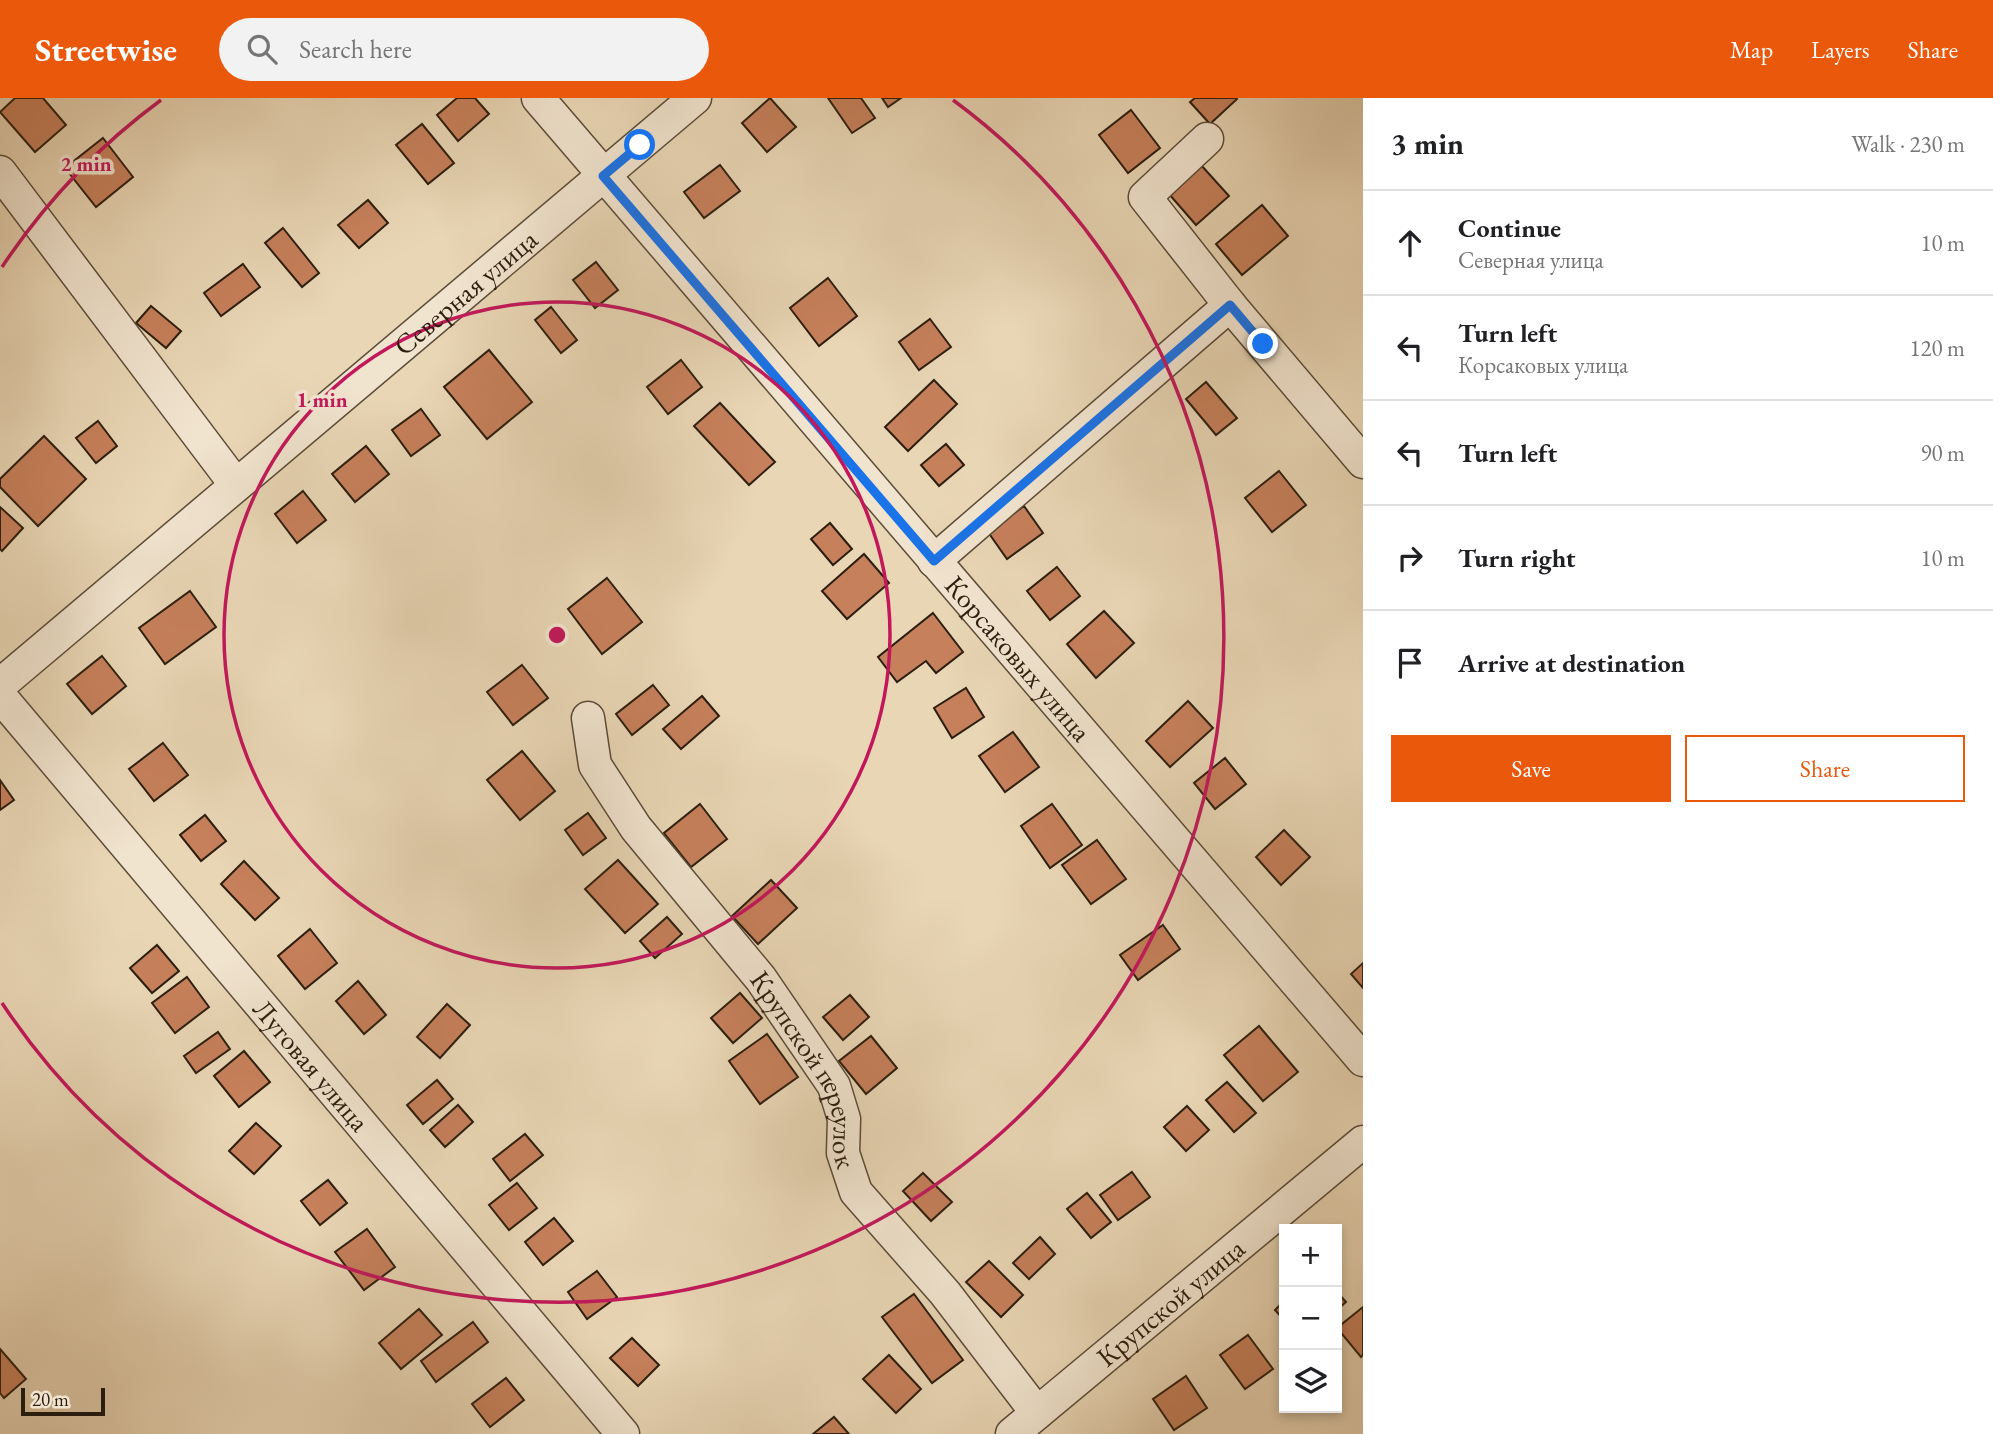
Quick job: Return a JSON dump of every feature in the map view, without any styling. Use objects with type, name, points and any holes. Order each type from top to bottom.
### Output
[{"type":"street","name":"Корсаковых улица","points":[[538,98],[1363,1060]]},
{"type":"street","name":"Северная улица","points":[[0,685],[695,98]]},
{"type":"street","points":[[1206,139],[1145,197],[1230,305],[1363,461]]},
{"type":"street","points":[[0,172],[236,485]]},
{"type":"street","points":[[934,561],[1230,305]]},
{"type":"street","name":"Луговая улица","points":[[0,696],[623,1434]]},
{"type":"street","name":"Крупской переулок","points":[[588,718],[595,765],[636,828],[761,979],[834,1086],[844,1119],[843,1153],[856,1192],[945,1293],[1037,1413]]},
{"type":"street","name":"Крупской улица","points":[[1012,1434],[1363,1142]]},
{"type":"building","points":[[15,98],[43,98],[66,125],[35,152],[0,112]]},
{"type":"building","points":[[457,98],[475,98],[489,114],[458,141],[437,115]]},
{"type":"building","points":[[770,98],[796,127],[767,152],[742,123]]},
{"type":"building","points":[[828,98],[861,98],[875,118],[852,133]]},
{"type":"building","points":[[882,98],[901,98],[888,107]]},
{"type":"building","points":[[1195,98],[1237,99],[1210,124],[1190,102]]},
{"type":"building","points":[[1131,110],[1160,148],[1128,173],[1099,135]]},
{"type":"building","points":[[422,124],[454,163],[428,184],[396,145]]},
{"type":"building","points":[[103,138],[133,177],[96,207],[65,168]]},
{"type":"building","points":[[720,165],[740,191],[704,218],[684,192]]},
{"type":"building","points":[[1201,165],[1229,196],[1196,225],[1169,194]]},
{"type":"building","points":[[368,200],[388,223],[359,248],[338,225]]},
{"type":"building","points":[[1262,205],[1288,236],[1242,275],[1216,244]]},
{"type":"building","points":[[283,228],[319,273],[302,287],[265,243]]},
{"type":"building","points":[[596,262],[618,290],[595,308],[573,280]]},
{"type":"building","points":[[243,264],[260,287],[221,316],[204,293]]},
{"type":"building","points":[[828,278],[857,316],[819,346],[790,308]]},
{"type":"building","points":[[151,306],[181,331],[166,348],[136,323]]},
{"type":"building","points":[[551,307],[577,340],[561,353],[535,320]]},
{"type":"building","points":[[930,319],[951,347],[919,370],[899,342]]},
{"type":"building","points":[[489,350],[532,402],[487,439],[444,387]]},
{"type":"building","points":[[681,360],[702,387],[668,414],[647,387]]},
{"type":"building","points":[[934,380],[957,404],[908,451],[885,427]]},
{"type":"building","points":[[1206,382],[1237,418],[1216,435],[1186,399]]},
{"type":"building","points":[[720,403],[775,462],[749,485],[694,426]]},
{"type":"building","points":[[421,409],[440,435],[411,456],[392,430]]},
{"type":"building","points":[[98,421],[117,446],[96,463],[76,438]]},
{"type":"building","points":[[44,436],[86,479],[38,526],[0,487],[0,479]]},
{"type":"building","points":[[946,444],[964,465],[939,486],[921,465]]},
{"type":"building","points":[[366,446],[389,474],[355,502],[332,474]]},
{"type":"building","points":[[1279,471],[1306,505],[1272,532],[1245,498]]},
{"type":"building","points":[[303,491],[326,520],[297,543],[275,514]]},
{"type":"building","points":[[1024,506],[1043,533],[1007,559],[988,532]]},
{"type":"building","points":[[0,507],[23,528],[2,551],[0,549]]},
{"type":"building","points":[[830,523],[852,549],[833,565],[811,539]]},
{"type":"building","points":[[864,554],[889,583],[847,619],[822,591]]},
{"type":"building","points":[[1057,567],[1080,596],[1050,620],[1027,591]]},
{"type":"building","points":[[607,578],[642,622],[602,654],[568,609]]},
{"type":"building","points":[[190,591],[216,627],[165,664],[139,628]]},
{"type":"building","points":[[1104,611],[1134,643],[1096,678],[1067,644]]},
{"type":"building","points":[[933,613],[963,652],[936,673],[926,661],[897,682],[878,657]]},
{"type":"building","points":[[102,656],[126,686],[92,714],[67,684]]},
{"type":"building","points":[[522,665],[548,698],[513,725],[487,692]]},
{"type":"building","points":[[653,685],[669,705],[632,735],[616,714]]},
{"type":"building","points":[[966,688],[984,717],[952,738],[934,708]]},
{"type":"building","points":[[702,696],[719,716],[681,749],[663,729]]},
{"type":"building","points":[[1188,701],[1213,728],[1170,767],[1146,741]]},
{"type":"building","points":[[1013,732],[1039,767],[1005,792],[979,756]]},
{"type":"building","points":[[163,743],[188,775],[154,801],[129,769]]},
{"type":"building","points":[[522,751],[555,791],[520,820],[487,780]]},
{"type":"building","points":[[1225,758],[1246,784],[1215,809],[1194,783]]},
{"type":"building","points":[[0,780],[14,800],[0,810]]},
{"type":"building","points":[[700,804],[727,839],[691,867],[664,833]]},
{"type":"building","points":[[1052,804],[1082,845],[1050,868],[1021,826]]},
{"type":"building","points":[[588,813],[606,838],[583,855],[565,830]]},
{"type":"building","points":[[205,815],[226,841],[201,861],[180,835]]},
{"type":"building","points":[[1284,830],[1310,857],[1281,885],[1256,857]]},
{"type":"building","points":[[1097,840],[1126,879],[1091,904],[1062,865]]},
{"type":"building","points":[[618,860],[658,904],[625,933],[585,889]]},
{"type":"building","points":[[244,861],[279,898],[255,920],[221,884]]},
{"type":"building","points":[[771,880],[797,908],[758,944],[732,916]]},
{"type":"building","points":[[667,917],[682,934],[655,958],[640,941]]},
{"type":"building","points":[[1163,925],[1180,949],[1138,980],[1120,955]]},
{"type":"building","points":[[310,929],[337,963],[305,989],[278,956]]},
{"type":"building","points":[[157,945],[179,971],[152,993],[130,968]]},
{"type":"building","points":[[1363,963],[1363,988],[1351,974]]},
{"type":"building","points":[[187,977],[209,1007],[175,1033],[152,1003]]},
{"type":"building","points":[[358,981],[386,1015],[364,1034],[336,1001]]},
{"type":"building","points":[[740,993],[762,1018],[733,1043],[711,1018]]},
{"type":"building","points":[[850,995],[869,1017],[843,1040],[823,1017]]},
{"type":"building","points":[[447,1004],[470,1025],[440,1058],[417,1037]]},
{"type":"building","points":[[1259,1026],[1298,1072],[1263,1101],[1224,1055]]},
{"type":"building","points":[[218,1032],[230,1049],[196,1073],[184,1056]]},
{"type":"building","points":[[767,1034],[798,1077],[760,1104],[729,1061]]},
{"type":"building","points":[[871,1036],[897,1068],[866,1094],[839,1061]]},
{"type":"building","points":[[244,1051],[270,1082],[239,1107],[214,1076]]},
{"type":"building","points":[[437,1080],[453,1099],[423,1124],[407,1105]]},
{"type":"building","points":[[1227,1082],[1256,1113],[1234,1132],[1206,1100]]},
{"type":"building","points":[[458,1105],[473,1122],[445,1147],[430,1130]]},
{"type":"building","points":[[1187,1106],[1209,1130],[1186,1151],[1164,1127]]},
{"type":"building","points":[[256,1123],[281,1146],[254,1174],[229,1151]]},
{"type":"building","points":[[525,1134],[543,1155],[510,1181],[493,1159]]},
{"type":"building","points":[[1132,1172],[1150,1197],[1118,1220],[1100,1195]]},
{"type":"building","points":[[923,1173],[952,1202],[931,1221],[903,1191]]},
{"type":"building","points":[[328,1180],[347,1203],[320,1225],[301,1201]]},
{"type":"building","points":[[517,1183],[537,1208],[509,1230],[489,1205]]},
{"type":"building","points":[[1087,1193],[1111,1222],[1091,1238],[1067,1209]]},
{"type":"building","points":[[554,1218],[573,1241],[543,1265],[525,1242]]},
{"type":"building","points":[[367,1229],[395,1267],[364,1290],[335,1252]]},
{"type":"building","points":[[1040,1237],[1055,1254],[1029,1279],[1013,1263]]},
{"type":"building","points":[[989,1261],[1023,1295],[1001,1317],[966,1282]]},
{"type":"building","points":[[597,1271],[617,1297],[587,1319],[568,1292]]},
{"type":"building","points":[[914,1294],[963,1360],[932,1383],[882,1317]]},
{"type":"building","points":[[1363,1307],[1361,1357],[1342,1334],[1342,1324]]},
{"type":"building","points":[[419,1309],[442,1335],[401,1369],[379,1343]]},
{"type":"building","points":[[473,1322],[488,1342],[436,1382],[421,1361]]},
{"type":"building","points":[[1248,1335],[1273,1369],[1245,1389],[1220,1355]]},
{"type":"building","points":[[632,1338],[659,1365],[638,1386],[610,1358]]},
{"type":"building","points":[[0,1349],[26,1379],[4,1398],[0,1393]]},
{"type":"building","points":[[889,1355],[921,1389],[896,1413],[863,1379]]},
{"type":"building","points":[[1186,1376],[1207,1408],[1174,1430],[1153,1399]]},
{"type":"building","points":[[506,1378],[524,1400],[490,1427],[472,1404]]},
{"type":"building","points":[[834,1417],[849,1434],[813,1434]]},
{"type":"route","points":[[640,145],[603,176],[934,561],[1230,305],[1263,344]]}]
